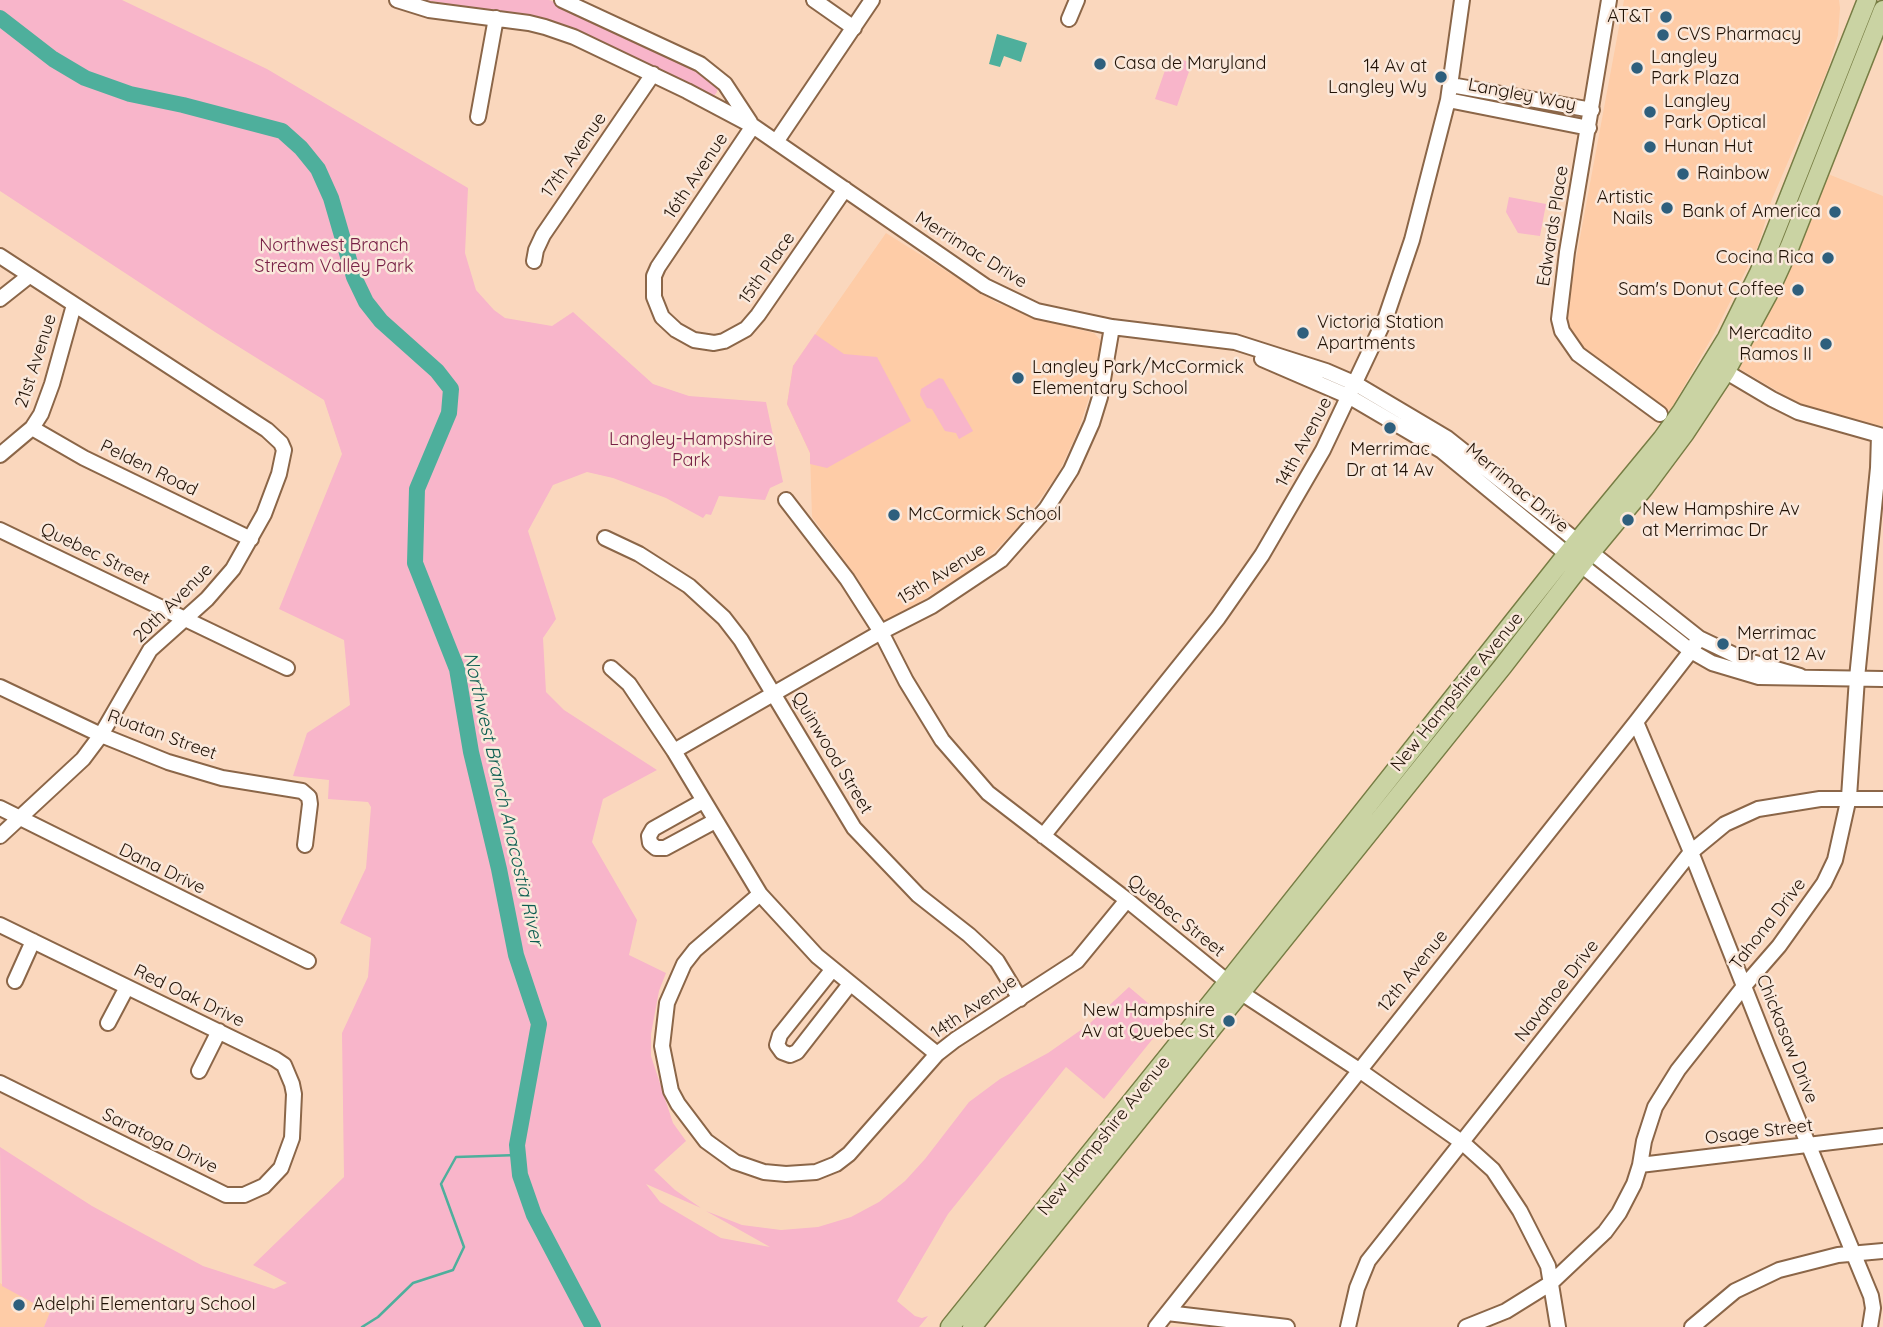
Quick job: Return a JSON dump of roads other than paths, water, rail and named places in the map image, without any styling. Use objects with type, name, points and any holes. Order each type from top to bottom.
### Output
[{"type":"main road","points":[[1865,1],[1881,25]]},
{"type":"main road","name":"New Hampshire Avenue","points":[[1719,367],[1773,241],[1865,1]]},
{"type":"main road","name":"New Hampshire Avenue","points":[[972,1327],[1234,987],[1579,553],[1662,439],[1719,367],[1765,299],[1790,246],[1881,25]]},
{"type":"main road","name":"New Hampshire Avenue","points":[[950,1327],[1234,987]]},
{"type":"street","name":"Merrimac Drive","points":[[397,0],[429,10],[529,23],[561,32],[653,74],[753,126],[985,286],[1037,311],[1112,327],[1235,342],[1326,370],[1353,390],[1447,439],[1579,553],[1695,645],[1800,676],[1883,679]]},
{"type":"street","name":"Merrimac Drive","points":[[562,0],[701,64],[725,84],[753,126]]},
{"type":"street","points":[[814,0],[854,28]]},
{"type":"street","points":[[776,142],[872,0]]},
{"type":"street","points":[[1069,19],[1077,0]]},
{"type":"street","name":"14th Avenue","points":[[1043,836],[1219,618],[1258,562],[1295,501],[1353,390],[1386,317],[1412,240],[1448,100],[1462,0]]},
{"type":"street","name":"Edwards Place","points":[[1609,0],[1565,264],[1559,311],[1560,326],[1578,354],[1660,414]]},
{"type":"street","points":[[478,117],[496,18]]},
{"type":"street","name":"17th Avenue","points":[[534,261],[543,235],[653,74]]},
{"type":"street","points":[[705,101],[718,99],[723,94],[725,84]]},
{"type":"street","name":"Langley Way","points":[[1451,85],[1592,110]]},
{"type":"street","name":"Langley Way","points":[[1448,100],[1589,128]]},
{"type":"street","name":"16th Avenue","points":[[671,247],[753,126]]},
{"type":"street","name":"15th Place","points":[[671,247],[654,276],[654,297],[662,317],[676,330],[694,340],[714,343],[724,341],[740,334],[752,324],[845,189]]},
{"type":"street","name":"20th Avenue","points":[[0,256],[267,430],[281,443],[284,450],[279,474],[251,539],[233,569],[207,599],[145,656],[101,734],[83,759],[0,836]]},
{"type":"street","points":[[0,299],[29,276]]},
{"type":"street","name":"21st Avenue","points":[[0,455],[32,428],[41,414],[74,304]]},
{"type":"street","name":"15th Avenue","points":[[674,751],[881,632],[932,606],[1001,560],[1046,509],[1071,470],[1092,423],[1100,397],[1112,327]]},
{"type":"street","points":[[1719,367],[1772,400],[1798,412],[1881,436]]},
{"type":"street","name":"Pelden Road","points":[[32,428],[84,458],[251,539]]},
{"type":"street","name":"Tahona Drive","points":[[1466,1327],[1506,1311],[1551,1283],[1605,1232],[1619,1213],[1640,1165],[1644,1141],[1655,1107],[1678,1070],[1779,946],[1824,883],[1835,860],[1849,797],[1857,678],[1881,436]]},
{"type":"street","name":"Quebec Street","points":[[786,500],[847,579],[948,748],[988,793],[1234,987],[1463,1143],[1493,1170],[1520,1211],[1548,1265],[1558,1327]]},
{"type":"street","name":"Quebec Street","points":[[0,530],[287,668]]},
{"type":"street","name":"Quinwood Street","points":[[606,538],[662,568],[689,586],[714,608],[741,640],[854,828],[918,895],[997,961],[1020,999]]},
{"type":"street","name":"12th Avenue","points":[[1156,1327],[1695,645]]},
{"type":"street","points":[[611,668],[629,684],[674,751],[760,894],[832,970],[937,1054]]},
{"type":"street","name":"Ruatan Street","points":[[0,687],[146,754],[222,778],[302,791],[309,797],[310,804],[305,845]]},
{"type":"street","name":"Chickasaw Drive","points":[[1636,722],[1853,1253]]},
{"type":"street","name":"Navahoe Drive","points":[[1348,1327],[1357,1288],[1368,1261],[1691,852],[1725,824],[1758,810],[1788,803],[1849,797],[1883,799]]},
{"type":"street","points":[[703,801],[653,829],[649,836],[650,843],[656,848],[665,848],[715,821]]},
{"type":"street","name":"Dana Drive","points":[[0,808],[308,961]]},
{"type":"street","name":"14th Avenue","points":[[760,894],[695,950],[677,976],[667,1003],[663,1033],[665,1070],[671,1091],[706,1141],[725,1156],[749,1167],[777,1174],[816,1172],[836,1164],[849,1154],[937,1054],[1077,961],[1127,900]]},
{"type":"street","name":"Red Oak Drive","points":[[0,925],[284,1065],[294,1094],[293,1128],[289,1148]]},
{"type":"street","points":[[15,981],[33,941]]},
{"type":"street","points":[[832,970],[780,1035],[777,1045],[782,1052],[790,1055],[797,1052],[850,984]]},
{"type":"street","points":[[108,1023],[127,987]]},
{"type":"street","points":[[1721,1016],[1737,1012],[1756,1015]]},
{"type":"street","points":[[199,1071],[219,1031]]},
{"type":"street","name":"Saratoga Drive","points":[[0,1083],[226,1195],[244,1195],[264,1186],[281,1168],[289,1148]]},
{"type":"street","name":"Osage Street","points":[[1640,1165],[1883,1136]]},
{"type":"street","points":[[1692,1327],[1735,1291],[1779,1270],[1838,1255],[1883,1251]]},
{"type":"street","points":[[1853,1253],[1871,1296],[1873,1308],[1870,1327]]},
{"type":"street","points":[[1167,1312],[1287,1327]]},
{"type":"water","points":[[997,34],[1027,43],[1021,62],[1004,56],[1000,67],[989,64]]},
{"type":"waterway","name":"Northwest Branch Anacostia River","points":[[0,18],[53,59],[85,78],[130,94],[282,131],[301,148],[318,169],[331,198],[354,277],[366,302],[381,321],[437,371],[451,389],[449,413],[417,489],[415,563],[457,669],[471,752],[516,955],[539,1024],[517,1145],[520,1175],[534,1215],[593,1327]]},
{"type":"waterway","points":[[362,1327],[378,1317],[413,1283],[453,1270],[464,1247],[441,1184],[456,1157],[518,1155]]},
{"type":"place","name":"AT&T","points":[[1666,17]]},
{"type":"place","name":"CVS Pharmacy","points":[[1663,35]]},
{"type":"place","name":"Casa de Maryland","points":[[1100,64]]},
{"type":"place","name":"Langley Park Plaza","points":[[1637,68]]},
{"type":"place","name":"14 Av at Langley Wy","points":[[1441,77]]},
{"type":"place","name":"Langley Park Optical","points":[[1650,112]]},
{"type":"place","name":"Hunan Hut","points":[[1650,147]]},
{"type":"place","name":"Rainbow","points":[[1683,174]]},
{"type":"place","name":"Artistic Nails","points":[[1667,208]]},
{"type":"place","name":"Bank of America","points":[[1835,212]]},
{"type":"place","name":"Cocina Rica","points":[[1828,258]]},
{"type":"place","name":"Sam's Donut Coffee","points":[[1798,290]]},
{"type":"place","name":"Victoria Station Apartments","points":[[1303,333]]},
{"type":"place","name":"Mercadito Ramos II","points":[[1826,344]]},
{"type":"place","name":"Langley Park/McCormick Elementary School","points":[[1018,378]]},
{"type":"place","name":"Merrimac Dr at 14 Av","points":[[1390,428]]},
{"type":"place","name":"McCormick School","points":[[894,515]]},
{"type":"place","name":"New Hampshire Av at Merrimac Dr","points":[[1628,520]]},
{"type":"place","name":"Merrimac Dr at 12 Av","points":[[1723,644]]},
{"type":"place","name":"New Hampshire Av at Quebec St","points":[[1229,1021]]},
{"type":"place","name":"Adelphi Elementary School","points":[[19,1305]]},
{"type":"park label","name":"Northwest Branch Stream Valley Park","points":[[334,256]]},
{"type":"park label","name":"Langley-Hampshire Park","points":[[691,450]]}]
